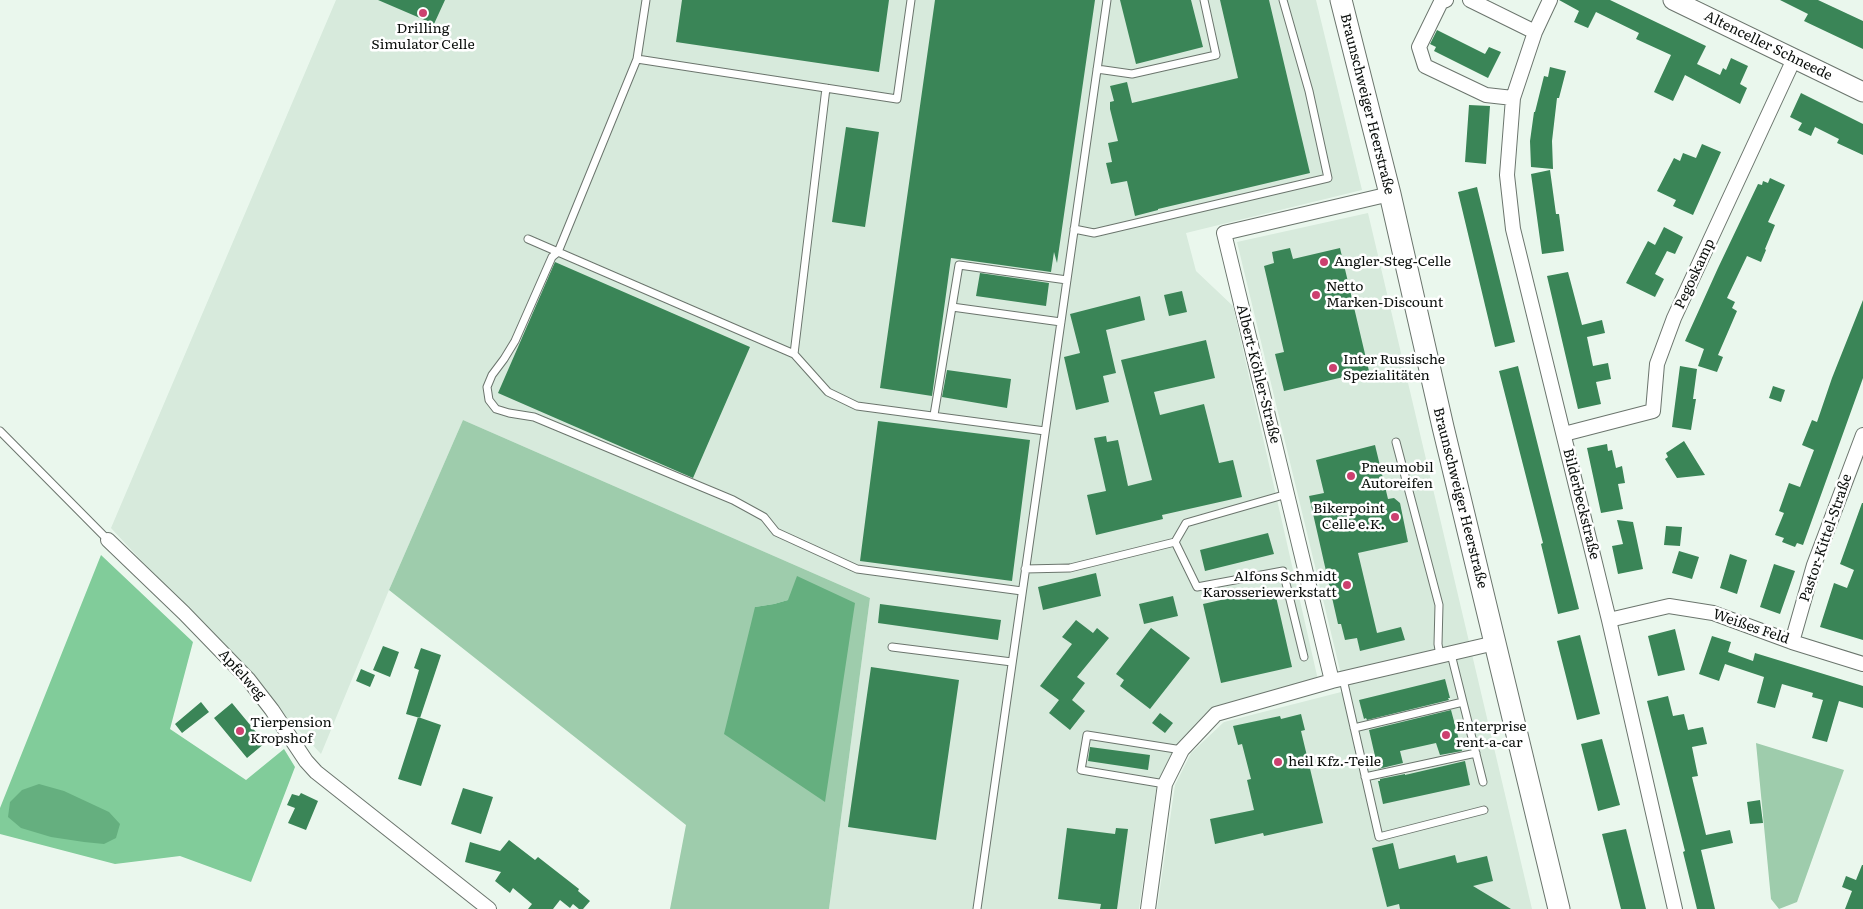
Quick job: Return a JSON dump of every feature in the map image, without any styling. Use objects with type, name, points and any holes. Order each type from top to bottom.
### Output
[{"type":"main road","name":"Braunschweiger Heerstraße","points":[[1341,0],[1390,194],[1443,427],[1559,909]]},
{"type":"main road","name":"Altenceller Schneede","points":[[1679,1],[1863,92]]},
{"type":"street","points":[[1446,0],[1441,2],[1419,47],[1425,66],[1486,95],[1513,98]]},
{"type":"street","points":[[1470,0],[1535,32]]},
{"type":"street","name":"Bilderbeckstraße","points":[[1550,0],[1535,32],[1513,98],[1507,175],[1513,229],[1609,620],[1675,909]]},
{"type":"street","name":"Pegoskamp","points":[[1564,434],[1653,411],[1657,364],[1674,318],[1794,59]]},
{"type":"street","name":"Albert-Köhler-Straße","points":[[1337,680],[1287,494],[1224,233],[1390,194]]},
{"type":"street","name":"Pastor-Kittel-Straße","points":[[1792,642],[1814,565],[1863,435]]},
{"type":"street","name":"Apfelweg","points":[[108,540],[184,613],[248,679],[272,710],[306,761],[316,772],[489,909]]},
{"type":"street","name":"Weißes Feld","points":[[1609,620],[1668,606],[1714,613],[1792,642],[1863,664]]},
{"type":"street","points":[[1148,909],[1164,784],[1182,750],[1216,714],[1337,680],[1495,643]]},
{"type":"lane","points":[[646,0],[637,59],[558,252],[552,257],[515,341],[492,375],[487,387],[489,400],[496,409],[534,417],[734,500],[764,517],[776,532],[857,569],[1022,591]]},
{"type":"lane","points":[[637,59],[897,99],[911,0]]},
{"type":"lane","points":[[977,909],[1107,0]]},
{"type":"lane","points":[[1097,69],[1132,74],[1216,55],[1204,0]]},
{"type":"lane","points":[[1074,229],[1094,233],[1328,178],[1309,91],[1282,0]]},
{"type":"lane","points":[[794,354],[826,88]]},
{"type":"lane","points":[[528,239],[794,354],[828,392],[857,406],[1045,431]]},
{"type":"lane","points":[[934,415],[959,265],[1067,280]]},
{"type":"lane","points":[[952,307],[1061,322]]},
{"type":"lane","name":"Apfelweg","points":[[0,431],[108,540]]},
{"type":"lane","points":[[1396,442],[1438,605],[1438,644],[1446,655],[1463,702],[1483,782]]},
{"type":"lane","points":[[1025,569],[1070,568],[1176,542],[1186,523],[1287,494]]},
{"type":"lane","points":[[1176,542],[1197,587],[1283,572],[1304,657]]},
{"type":"lane","points":[[892,647],[1012,662]]},
{"type":"lane","points":[[1337,680],[1354,728],[1379,837],[1484,810]]},
{"type":"lane","points":[[1354,728],[1463,702]]},
{"type":"lane","points":[[1164,784],[1081,770],[1087,735],[1182,750]]},
{"type":"lane","points":[[1365,777],[1476,753]]},
{"type":"shaded area","points":[[336,0],[1316,0],[1362,190],[1186,233],[1196,271],[1233,306],[1318,680],[1212,709],[1174,749],[1157,783],[1139,909],[829,909],[870,598],[463,420],[389,590],[321,754],[111,528]]},
{"type":"shaded area","points":[[1368,213],[1532,909],[1157,909],[1175,785],[1191,753],[1224,722],[1345,691],[1237,242]]},
{"type":"shaded area","points":[[463,420],[870,598],[829,909],[670,909],[686,825],[389,590]],"holes":[[[788,600],[825,802],[755,607]]]},
{"type":"shaded area","points":[[101,555],[193,642],[170,729],[246,780],[284,749],[295,767],[251,882],[180,856],[115,864],[0,834],[0,808]]},
{"type":"shaded area","points":[[797,576],[855,603],[825,802],[724,734],[755,607],[788,600]]},
{"type":"shaded area","points":[[1756,743],[1844,770],[1797,902],[1779,909],[1771,899]]},
{"type":"shaded area","points":[[39,784],[64,791],[109,812],[120,824],[116,838],[104,844],[84,842],[51,837],[21,828],[8,817],[10,802],[22,790]]},
{"type":"building","name":"Drilling Simulator Celle","points":[[378,0],[445,0],[434,24]]},
{"type":"building","points":[[682,0],[889,0],[879,72],[676,42]]},
{"type":"building","points":[[935,0],[1095,0],[1057,263],[1054,252],[1051,272],[951,258],[932,396],[880,388]]},
{"type":"building","points":[[1120,0],[1191,0],[1203,47],[1136,64]]},
{"type":"building","points":[[1220,0],[1269,0],[1310,173],[1135,216],[1127,181],[1111,184],[1106,163],[1112,162],[1108,143],[1118,141],[1110,109],[1110,102],[1114,101],[1110,86],[1127,82],[1132,103],[1238,78]]},
{"type":"building","points":[[1559,0],[1610,0],[1706,46],[1697,64],[1720,75],[1723,68],[1726,70],[1731,58],[1748,66],[1740,84],[1747,88],[1740,104],[1685,75],[1673,101],[1654,92],[1671,55],[1636,39],[1639,33],[1596,12],[1588,28],[1574,22],[1579,11]]},
{"type":"building","points":[[1780,0],[1818,0],[1863,21],[1863,49],[1804,21],[1808,14]]},
{"type":"building","points":[[1437,30],[1485,54],[1489,47],[1501,52],[1488,78],[1434,51],[1436,47],[1430,44]]},
{"type":"building","points":[[1550,67],[1566,71],[1559,98],[1557,98],[1552,141],[1553,169],[1531,167],[1530,141],[1534,112],[1544,76],[1548,77]]},
{"type":"building","points":[[1801,93],[1863,124],[1863,155],[1837,143],[1839,139],[1815,127],[1811,136],[1798,130],[1802,123],[1790,117]]},
{"type":"building","points":[[1469,105],[1490,106],[1486,164],[1465,162]]},
{"type":"building","points":[[846,127],[879,132],[865,227],[832,222]]},
{"type":"building","points":[[1702,144],[1721,152],[1693,215],[1673,206],[1676,200],[1657,191],[1674,158],[1680,161],[1683,153],[1696,158]]},
{"type":"building","points":[[1550,170],[1556,214],[1559,214],[1564,251],[1542,254],[1531,174]]},
{"type":"building","points":[[1770,178],[1785,185],[1768,222],[1775,225],[1766,250],[1761,262],[1747,256],[1727,298],[1735,302],[1732,308],[1737,311],[1718,355],[1723,357],[1717,372],[1698,366],[1704,349],[1685,341],[1758,184],[1762,185],[1763,181],[1768,183]]},
{"type":"building","points":[[1477,187],[1515,342],[1495,347],[1458,192]]},
{"type":"building","points":[[1664,227],[1683,237],[1675,254],[1667,251],[1655,274],[1664,279],[1655,297],[1626,283],[1648,241],[1655,245]]},
{"type":"building","points":[[1290,248],[1293,259],[1340,248],[1369,371],[1284,391],[1275,354],[1284,352],[1264,266],[1274,263],[1272,252]]},
{"type":"building","points":[[555,262],[750,347],[693,478],[498,393]]},
{"type":"building","points":[[1568,272],[1582,325],[1602,320],[1605,333],[1587,337],[1593,366],[1608,363],[1611,379],[1596,382],[1601,404],[1578,409],[1547,276]]},
{"type":"building","points":[[980,273],[1049,283],[1046,306],[976,296]]},
{"type":"building","points":[[1182,291],[1187,312],[1169,316],[1164,295]]},
{"type":"building","points":[[1140,296],[1145,320],[1106,330],[1116,373],[1103,376],[1109,402],[1076,410],[1064,357],[1080,353],[1070,314]]},
{"type":"building","points":[[1863,300],[1863,378],[1803,545],[1797,543],[1795,547],[1782,542],[1784,538],[1775,535],[1784,513],[1779,511],[1789,483],[1800,487],[1814,450],[1802,445],[1812,420],[1817,422]]},
{"type":"building","points":[[1206,340],[1215,378],[1154,392],[1160,415],[1204,404],[1219,463],[1233,460],[1242,497],[1162,515],[1163,519],[1096,535],[1087,495],[1106,491],[1094,438],[1106,436],[1107,442],[1118,440],[1128,486],[1152,480],[1121,360]]},
{"type":"building","points":[[1518,366],[1579,609],[1558,614],[1541,544],[1543,543],[1499,371]]},
{"type":"building","points":[[1680,366],[1697,369],[1693,399],[1696,399],[1691,430],[1672,427]]},
{"type":"building","points":[[947,370],[1011,379],[1007,408],[942,397]]},
{"type":"building","points":[[1773,386],[1785,390],[1781,402],[1769,398]]},
{"type":"building","points":[[878,421],[1030,440],[1012,581],[860,561]]},
{"type":"building","points":[[1684,441],[1705,475],[1677,478],[1665,459],[1668,457],[1666,453]]},
{"type":"building","points":[[1607,444],[1608,451],[1612,450],[1616,468],[1622,466],[1625,483],[1618,484],[1623,509],[1601,513],[1587,448]]},
{"type":"building","points":[[1375,445],[1388,499],[1394,498],[1400,503],[1408,542],[1358,553],[1377,633],[1401,627],[1405,640],[1360,651],[1357,638],[1345,640],[1341,624],[1338,624],[1309,496],[1324,493],[1316,460]]},
{"type":"building","points":[[1862,503],[1863,640],[1820,627],[1834,583],[1847,588],[1854,570],[1840,564]]},
{"type":"building","points":[[1617,520],[1633,522],[1643,569],[1618,574],[1612,546],[1623,544]]},
{"type":"building","points":[[1666,526],[1682,527],[1680,546],[1664,545]]},
{"type":"building","points":[[1268,533],[1274,554],[1205,571],[1200,550]]},
{"type":"building","points":[[1679,551],[1699,557],[1692,579],[1672,573]]},
{"type":"building","points":[[1730,554],[1747,560],[1737,594],[1720,588]]},
{"type":"building","points":[[1774,564],[1795,571],[1780,614],[1760,607]]},
{"type":"building","points":[[1096,573],[1101,596],[1043,610],[1038,587]]},
{"type":"building","points":[[1274,588],[1292,667],[1221,683],[1203,604]]},
{"type":"building","points":[[1173,596],[1178,616],[1144,624],[1139,604]]},
{"type":"building","points":[[880,604],[1001,620],[998,640],[878,623]]},
{"type":"building","points":[[1076,620],[1093,633],[1097,628],[1109,638],[1077,677],[1085,683],[1072,700],[1085,711],[1070,730],[1049,713],[1059,700],[1040,686],[1072,644],[1062,637]]},
{"type":"building","points":[[1151,628],[1190,658],[1150,709],[1120,686],[1124,680],[1116,674]]},
{"type":"building","points":[[1675,629],[1685,670],[1658,676],[1648,636]]},
{"type":"building","points":[[1580,635],[1600,714],[1577,720],[1557,641]]},
{"type":"building","points":[[1712,636],[1731,642],[1728,652],[1753,661],[1755,653],[1863,686],[1863,708],[1839,701],[1827,742],[1812,738],[1823,700],[1812,697],[1813,693],[1782,684],[1775,708],[1757,703],[1764,677],[1725,664],[1719,681],[1699,674]]},
{"type":"building","points":[[383,646],[399,652],[390,677],[373,670]]},
{"type":"building","points":[[421,648],[441,655],[420,718],[406,714],[419,670],[414,668]]},
{"type":"building","points":[[871,667],[959,680],[936,840],[848,827]]},
{"type":"building","points":[[361,669],[375,675],[370,687],[356,681]]},
{"type":"building","points":[[1445,679],[1449,700],[1367,720],[1366,718],[1364,719],[1359,700]]},
{"type":"building","points":[[1668,696],[1673,716],[1684,714],[1688,730],[1703,727],[1707,744],[1692,747],[1698,776],[1692,777],[1706,835],[1730,830],[1733,843],[1701,850],[1715,909],[1697,909],[1683,852],[1685,851],[1647,701]]},
{"type":"building","points":[[201,702],[209,712],[182,733],[175,724]]},
{"type":"building","name":"Tierpension Kropshof","points":[[232,703],[265,743],[247,758],[214,718]]},
{"type":"building","points":[[1451,710],[1462,751],[1440,755],[1436,743],[1400,751],[1403,763],[1378,769],[1369,730]]},
{"type":"building","points":[[1160,713],[1173,723],[1165,733],[1152,723]]},
{"type":"building","name":"heil Kfz.-Teile","points":[[1301,714],[1305,730],[1301,731],[1323,823],[1264,836],[1263,833],[1215,844],[1210,819],[1254,810],[1247,780],[1251,779],[1242,744],[1238,745],[1233,726],[1280,716],[1281,719]]},
{"type":"building","points":[[418,717],[441,725],[421,786],[398,779]]},
{"type":"building","points":[[1602,739],[1620,805],[1598,811],[1581,744]]},
{"type":"building","points":[[1090,747],[1150,755],[1148,770],[1088,761]]},
{"type":"building","points":[[1465,761],[1470,785],[1383,804],[1378,781],[1380,779]]},
{"type":"building","points":[[463,788],[493,797],[481,834],[451,824]]},
{"type":"building","points":[[301,793],[318,801],[306,830],[288,823],[295,808],[287,805],[292,794],[299,796]]},
{"type":"building","points":[[1760,800],[1763,823],[1750,824],[1747,802]]},
{"type":"building","points":[[1067,828],[1115,834],[1116,828],[1128,829],[1117,909],[1100,909],[1101,904],[1058,899]]},
{"type":"building","points":[[1626,829],[1646,909],[1621,909],[1602,834]]},
{"type":"building","points":[[509,840],[535,860],[538,857],[579,889],[578,891],[590,901],[583,909],[579,909],[573,904],[570,908],[560,900],[553,909],[528,909],[532,904],[513,888],[510,893],[495,881],[501,872],[465,862],[470,842],[500,851]]},
{"type":"building","points":[[1393,843],[1399,869],[1455,855],[1457,863],[1487,856],[1493,881],[1473,886],[1511,909],[1400,909],[1399,904],[1387,907],[1372,848]]},
{"type":"building","points":[[1862,865],[1863,909],[1845,909],[1852,891],[1842,887],[1846,876],[1856,880]]},
{"type":"place","name":"Drilling Simulator Celle","points":[[423,13]]},
{"type":"place","name":"Angler-Steg-Celle","points":[[1324,262]]},
{"type":"place","name":"Netto Marken-Discount","points":[[1316,295]]},
{"type":"place","name":"Inter Russische Spezialitäten","points":[[1333,368]]},
{"type":"place","name":"Pneumobil Autoreifen","points":[[1351,476]]},
{"type":"place","name":"Bikerpoint Celle e.K.","points":[[1395,517]]},
{"type":"place","name":"Alfons Schmidt Karosseriewerkstatt","points":[[1347,585]]},
{"type":"place","name":"Tierpension Kropshof","points":[[240,731]]},
{"type":"place","name":"Enterprise rent-a-car","points":[[1446,735]]},
{"type":"place","name":"heil Kfz.-Teile","points":[[1278,762]]}]
